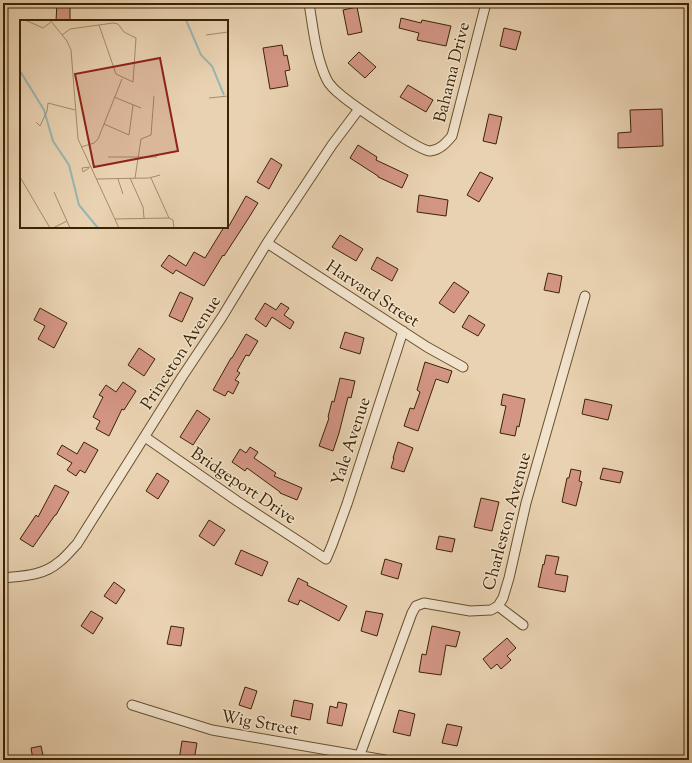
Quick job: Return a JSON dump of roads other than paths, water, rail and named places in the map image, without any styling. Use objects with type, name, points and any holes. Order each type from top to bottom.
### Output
[{"type":"street","points":[[309,3],[319,61],[328,82],[342,96],[359,109]]},
{"type":"street","name":"Bahama Drive","points":[[359,109],[420,148],[428,151],[438,149],[446,144],[452,136],[486,3]]},
{"type":"street","name":"Princeton Avenue","points":[[3,578],[42,573],[51,569],[77,544],[182,377],[222,317],[267,243],[332,145],[359,109]]},
{"type":"street","name":"Harvard Street","points":[[267,243],[427,347],[463,367]]},
{"type":"street","name":"Charleston Avenue","points":[[359,758],[412,613],[416,606],[424,603],[470,611],[490,610],[498,606],[503,598],[510,578],[526,503],[586,296]]},
{"type":"street","name":"Yale Avenue","points":[[326,559],[347,504],[402,331]]},
{"type":"street","name":"Bridgeport Drive","points":[[144,437],[237,501],[326,559]]},
{"type":"street","points":[[498,606],[523,625]]},
{"type":"street","name":"Wig Street","points":[[132,705],[212,730],[359,758],[385,760]]}]
